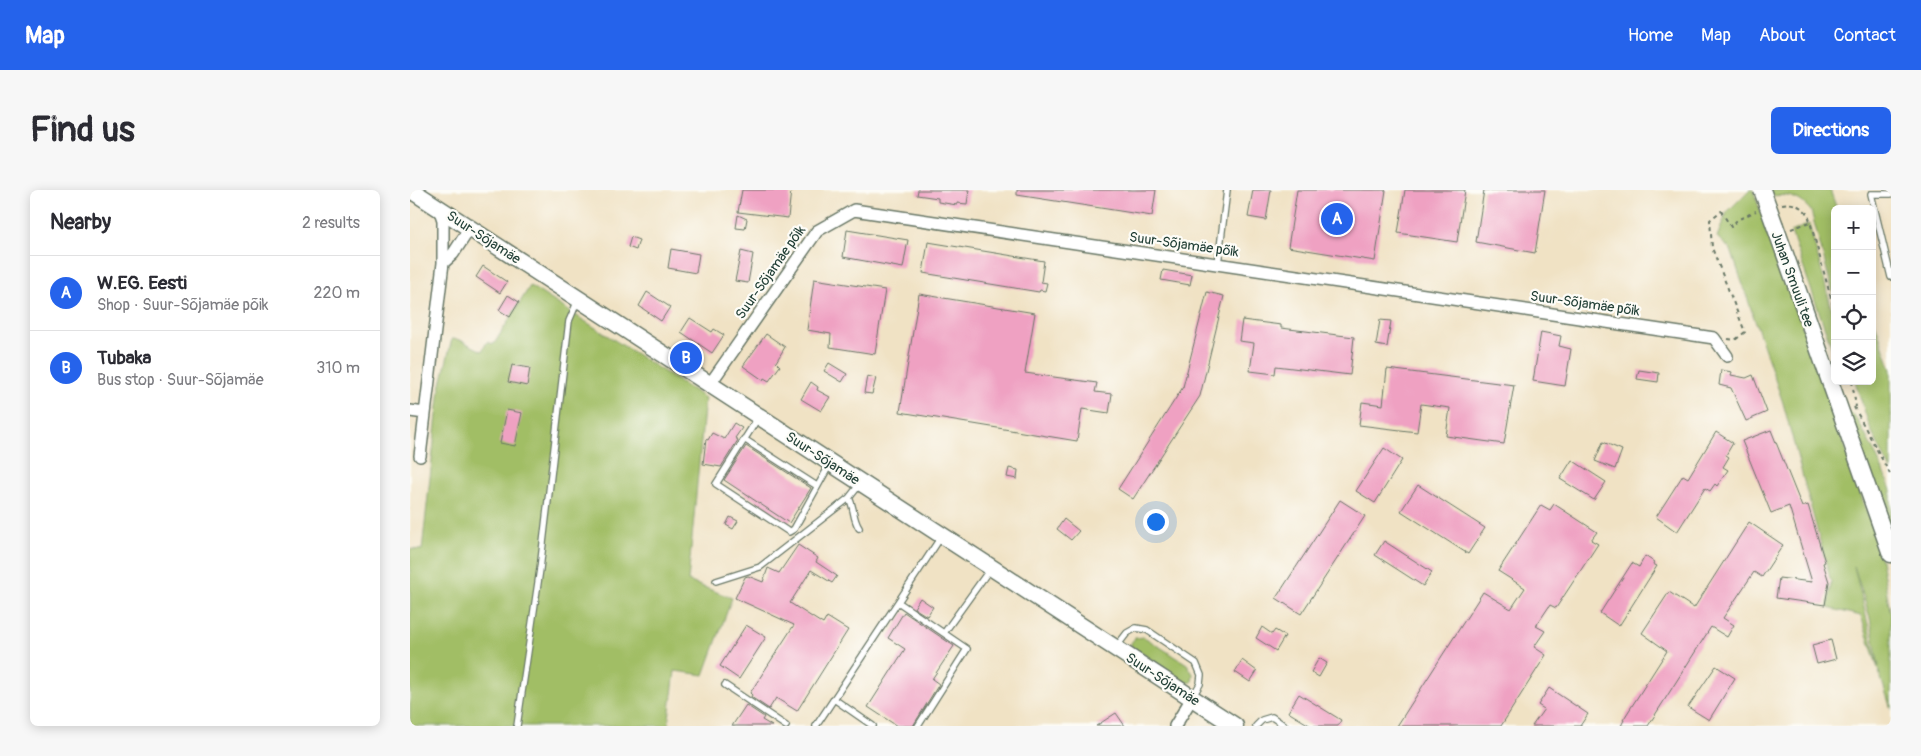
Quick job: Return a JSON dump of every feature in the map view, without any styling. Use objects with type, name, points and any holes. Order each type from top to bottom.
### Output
[{"type":"main road","name":"Suur-Sõjamäe","points":[[412,190],[1235,726]]},
{"type":"main road","name":"Juhan Smuuli tee","points":[[1762,190],[1781,228],[1891,554]]},
{"type":"main road","name":"Juhan Smuuli tee","points":[[1885,538],[1891,570]]},
{"type":"street","points":[[420,456],[443,263],[443,220],[439,208]]},
{"type":"street","name":"Suur-Sõjamäe põik","points":[[710,384],[817,231],[854,210],[1714,338]]},
{"type":"street","points":[[443,263],[453,254],[470,228]]},
{"type":"street","points":[[1714,338],[1727,356]]},
{"type":"street","points":[[410,411],[425,413]]},
{"type":"street","points":[[1175,726],[1192,698]]},
{"type":"lane","points":[[1218,264],[1227,190]]},
{"type":"lane","points":[[1891,194],[1871,194],[1891,277]]},
{"type":"lane","points":[[518,726],[540,569],[569,321],[579,298]]},
{"type":"lane","points":[[760,416],[716,484],[789,532],[794,529],[831,463]]},
{"type":"lane","points":[[744,439],[817,486]]},
{"type":"lane","points":[[716,581],[760,567],[850,498],[861,482]]},
{"type":"lane","points":[[850,498],[854,507],[854,520],[859,528]]},
{"type":"lane","points":[[816,726],[942,535]]},
{"type":"lane","points":[[944,633],[991,567]]},
{"type":"lane","points":[[898,602],[967,649],[918,726]]},
{"type":"lane","points":[[1116,648],[1127,632],[1136,628],[1148,630],[1196,663],[1201,675],[1200,684],[1192,698]]},
{"type":"lane","points":[[725,684],[786,726]]},
{"type":"lane","points":[[834,699],[873,726]]},
{"type":"lane","points":[[1256,726],[1262,720],[1272,717],[1285,726]]},
{"type":"path","points":[[1778,205],[1792,204],[1802,208],[1811,222],[1831,299]]},
{"type":"path","points":[[1714,338],[1735,340],[1745,332],[1712,248],[1710,220],[1721,211],[1730,227],[1737,220],[1761,210]]},
{"type":"path","points":[[1781,228],[1811,222]]},
{"type":"path","points":[[1853,385],[1856,410]]},
{"type":"path","points":[[1850,401],[1891,476]]},
{"type":"green space","points":[[1749,190],[1753,190],[1828,397],[1879,549],[1891,616],[1891,709],[1861,616],[1828,608],[1831,582],[1783,403],[1731,250],[1717,237],[1727,212]],"holes":[[[1854,566],[1870,618],[1879,667]]]},
{"type":"green space","points":[[1769,190],[1830,190],[1836,205],[1831,205],[1831,285],[1811,211],[1802,202],[1793,197],[1771,196]]},
{"type":"green space","points":[[1809,224],[1831,306],[1831,346],[1791,232]]},
{"type":"green space","points":[[530,286],[705,398],[688,581],[732,598],[704,675],[675,671],[668,726],[410,726],[410,549],[422,550],[440,388],[452,339],[460,340],[482,351],[487,342],[494,344]]},
{"type":"green space","points":[[1876,326],[1891,370],[1891,471],[1870,428],[1856,385],[1876,385]]},
{"type":"green space","points":[[1848,413],[1854,415],[1858,421],[1876,455],[1891,490],[1891,535]]},
{"type":"green space","points":[[1144,637],[1187,664],[1193,674],[1192,682],[1187,683],[1131,646],[1135,638]]},
{"type":"building","points":[[742,190],[791,190],[788,218],[738,212]]},
{"type":"building","points":[[918,190],[969,190],[967,204],[957,203],[957,205],[938,202],[938,198],[917,195]]},
{"type":"building","points":[[1017,190],[1156,190],[1152,216],[1017,195]]},
{"type":"building","points":[[1253,190],[1271,190],[1266,220],[1248,217]]},
{"type":"building","points":[[1297,190],[1386,190],[1375,261],[1288,247]]},
{"type":"building","points":[[1405,190],[1465,190],[1457,242],[1398,233]]},
{"type":"building","points":[[1484,190],[1545,190],[1535,253],[1476,242]]},
{"type":"building","points":[[738,215],[747,219],[745,229],[736,228]]},
{"type":"building","points":[[847,230],[908,240],[903,268],[843,257]]},
{"type":"building","points":[[631,237],[639,240],[636,250],[628,247]]},
{"type":"building","points":[[928,242],[1044,261],[1041,282],[1047,283],[1045,291],[1040,290],[1039,292],[923,273]]},
{"type":"building","points":[[671,249],[699,254],[696,273],[668,268]]},
{"type":"building","points":[[741,251],[753,254],[748,283],[735,281]]},
{"type":"building","points":[[483,266],[507,282],[500,293],[476,277]]},
{"type":"building","points":[[1163,270],[1192,275],[1190,285],[1161,280]]},
{"type":"building","points":[[814,279],[885,290],[875,354],[830,347],[831,334],[807,330]]},
{"type":"building","points":[[647,292],[670,307],[661,321],[639,306]]},
{"type":"building","points":[[1207,292],[1224,296],[1200,396],[1133,499],[1118,489],[1183,387]]},
{"type":"building","points":[[919,294],[1035,313],[1025,373],[1097,383],[1095,392],[1112,394],[1109,413],[1082,409],[1077,441],[900,412]]},
{"type":"building","points":[[508,295],[519,302],[510,317],[499,310]]},
{"type":"building","points":[[690,318],[712,332],[714,329],[724,335],[712,353],[681,332]]},
{"type":"building","points":[[1242,320],[1281,325],[1281,328],[1354,337],[1350,375],[1276,366],[1275,374],[1250,371],[1254,343],[1239,341]]},
{"type":"building","points":[[1380,320],[1391,321],[1387,347],[1376,345]]},
{"type":"building","points":[[1541,332],[1561,336],[1559,346],[1571,349],[1565,386],[1533,381]]},
{"type":"building","points":[[766,334],[785,347],[776,362],[780,366],[769,381],[764,378],[763,380],[743,366]]},
{"type":"building","points":[[829,363],[847,374],[842,382],[824,371]]},
{"type":"building","points":[[512,365],[530,368],[527,386],[508,382]]},
{"type":"building","points":[[1387,369],[1514,385],[1504,444],[1446,436],[1450,408],[1421,404],[1417,432],[1359,425],[1362,402],[1383,405]]},
{"type":"building","points":[[1639,370],[1659,373],[1658,382],[1637,379]]},
{"type":"building","points":[[1721,370],[1732,372],[1731,375],[1746,378],[1753,375],[1767,412],[1746,421],[1731,388],[1719,385]]},
{"type":"building","points":[[867,376],[876,378],[872,394],[864,393]]},
{"type":"building","points":[[811,382],[818,387],[817,390],[830,397],[821,411],[801,399]]},
{"type":"building","points":[[507,410],[522,413],[515,446],[500,443]]},
{"type":"building","points":[[734,423],[742,428],[735,438],[738,440],[721,467],[703,464],[706,439],[708,440],[712,433],[724,439]]},
{"type":"building","points":[[1771,430],[1802,507],[1808,505],[1829,582],[1825,605],[1776,598],[1779,578],[1812,582],[1789,506],[1771,513],[1742,441]]},
{"type":"building","points":[[1716,432],[1733,443],[1726,455],[1729,457],[1723,467],[1728,470],[1717,486],[1715,484],[1710,491],[1705,488],[1677,532],[1656,517],[1683,475],[1688,478]]},
{"type":"building","points":[[1603,442],[1622,450],[1615,469],[1595,461]]},
{"type":"building","points":[[746,446],[811,488],[789,523],[724,480]]},
{"type":"building","points":[[1384,448],[1402,460],[1375,503],[1356,491]]},
{"type":"building","points":[[1572,460],[1606,482],[1594,500],[1560,479]]},
{"type":"building","points":[[1009,468],[1018,470],[1017,479],[1007,477]]},
{"type":"building","points":[[1418,485],[1485,528],[1468,554],[1401,511]]},
{"type":"building","points":[[1340,500],[1365,516],[1301,614],[1276,598]]},
{"type":"building","points":[[1554,504],[1597,532],[1591,540],[1598,544],[1556,608],[1550,605],[1536,626],[1545,631],[1534,647],[1546,655],[1501,726],[1397,726],[1483,592],[1511,609],[1525,588],[1498,571],[1541,505],[1550,510]]},
{"type":"building","points":[[730,517],[738,521],[733,529],[726,525]]},
{"type":"building","points":[[1064,519],[1079,531],[1071,540],[1057,529]]},
{"type":"building","points":[[1749,522],[1783,545],[1762,577],[1754,572],[1723,618],[1734,625],[1727,637],[1711,627],[1648,726],[1621,726],[1667,651],[1642,633],[1669,592],[1694,608]]},
{"type":"building","points":[[1384,541],[1432,572],[1423,586],[1375,555]]},
{"type":"building","points":[[798,545],[818,558],[816,562],[837,576],[832,583],[811,570],[790,603],[823,624],[827,617],[848,630],[797,711],[776,698],[769,709],[751,697],[750,693],[794,625],[735,598],[745,577],[748,576],[763,582],[768,568],[779,573]]},
{"type":"building","points":[[1645,556],[1657,566],[1619,626],[1600,613],[1632,563],[1639,567]]},
{"type":"building","points":[[920,598],[933,607],[927,616],[914,608]]},
{"type":"building","points":[[904,612],[954,646],[932,679],[939,684],[913,726],[897,726],[868,707],[905,649],[888,638]]},
{"type":"building","points":[[746,625],[766,637],[739,679],[720,666]]},
{"type":"building","points":[[1262,627],[1272,634],[1275,630],[1285,636],[1276,651],[1256,638]]},
{"type":"building","points":[[1831,640],[1836,659],[1817,664],[1812,645]]},
{"type":"building","points":[[1319,658],[1327,663],[1319,677],[1311,672]]},
{"type":"building","points":[[1242,660],[1257,671],[1250,682],[1235,672]]},
{"type":"building","points":[[1716,666],[1735,678],[1709,720],[1688,707]]},
{"type":"building","points":[[1549,688],[1588,714],[1580,726],[1532,726],[1544,709],[1538,705]]},
{"type":"building","points":[[1299,694],[1341,720],[1338,726],[1311,726],[1288,712]]},
{"type":"building","points":[[746,705],[764,717],[762,720],[772,726],[732,726]]},
{"type":"building","points":[[1116,713],[1125,726],[1096,726]]},
{"type":"place","name":"W.EG. Eesti","points":[[1337,219]]},
{"type":"place","name":"Tubaka","points":[[686,358]]}]
